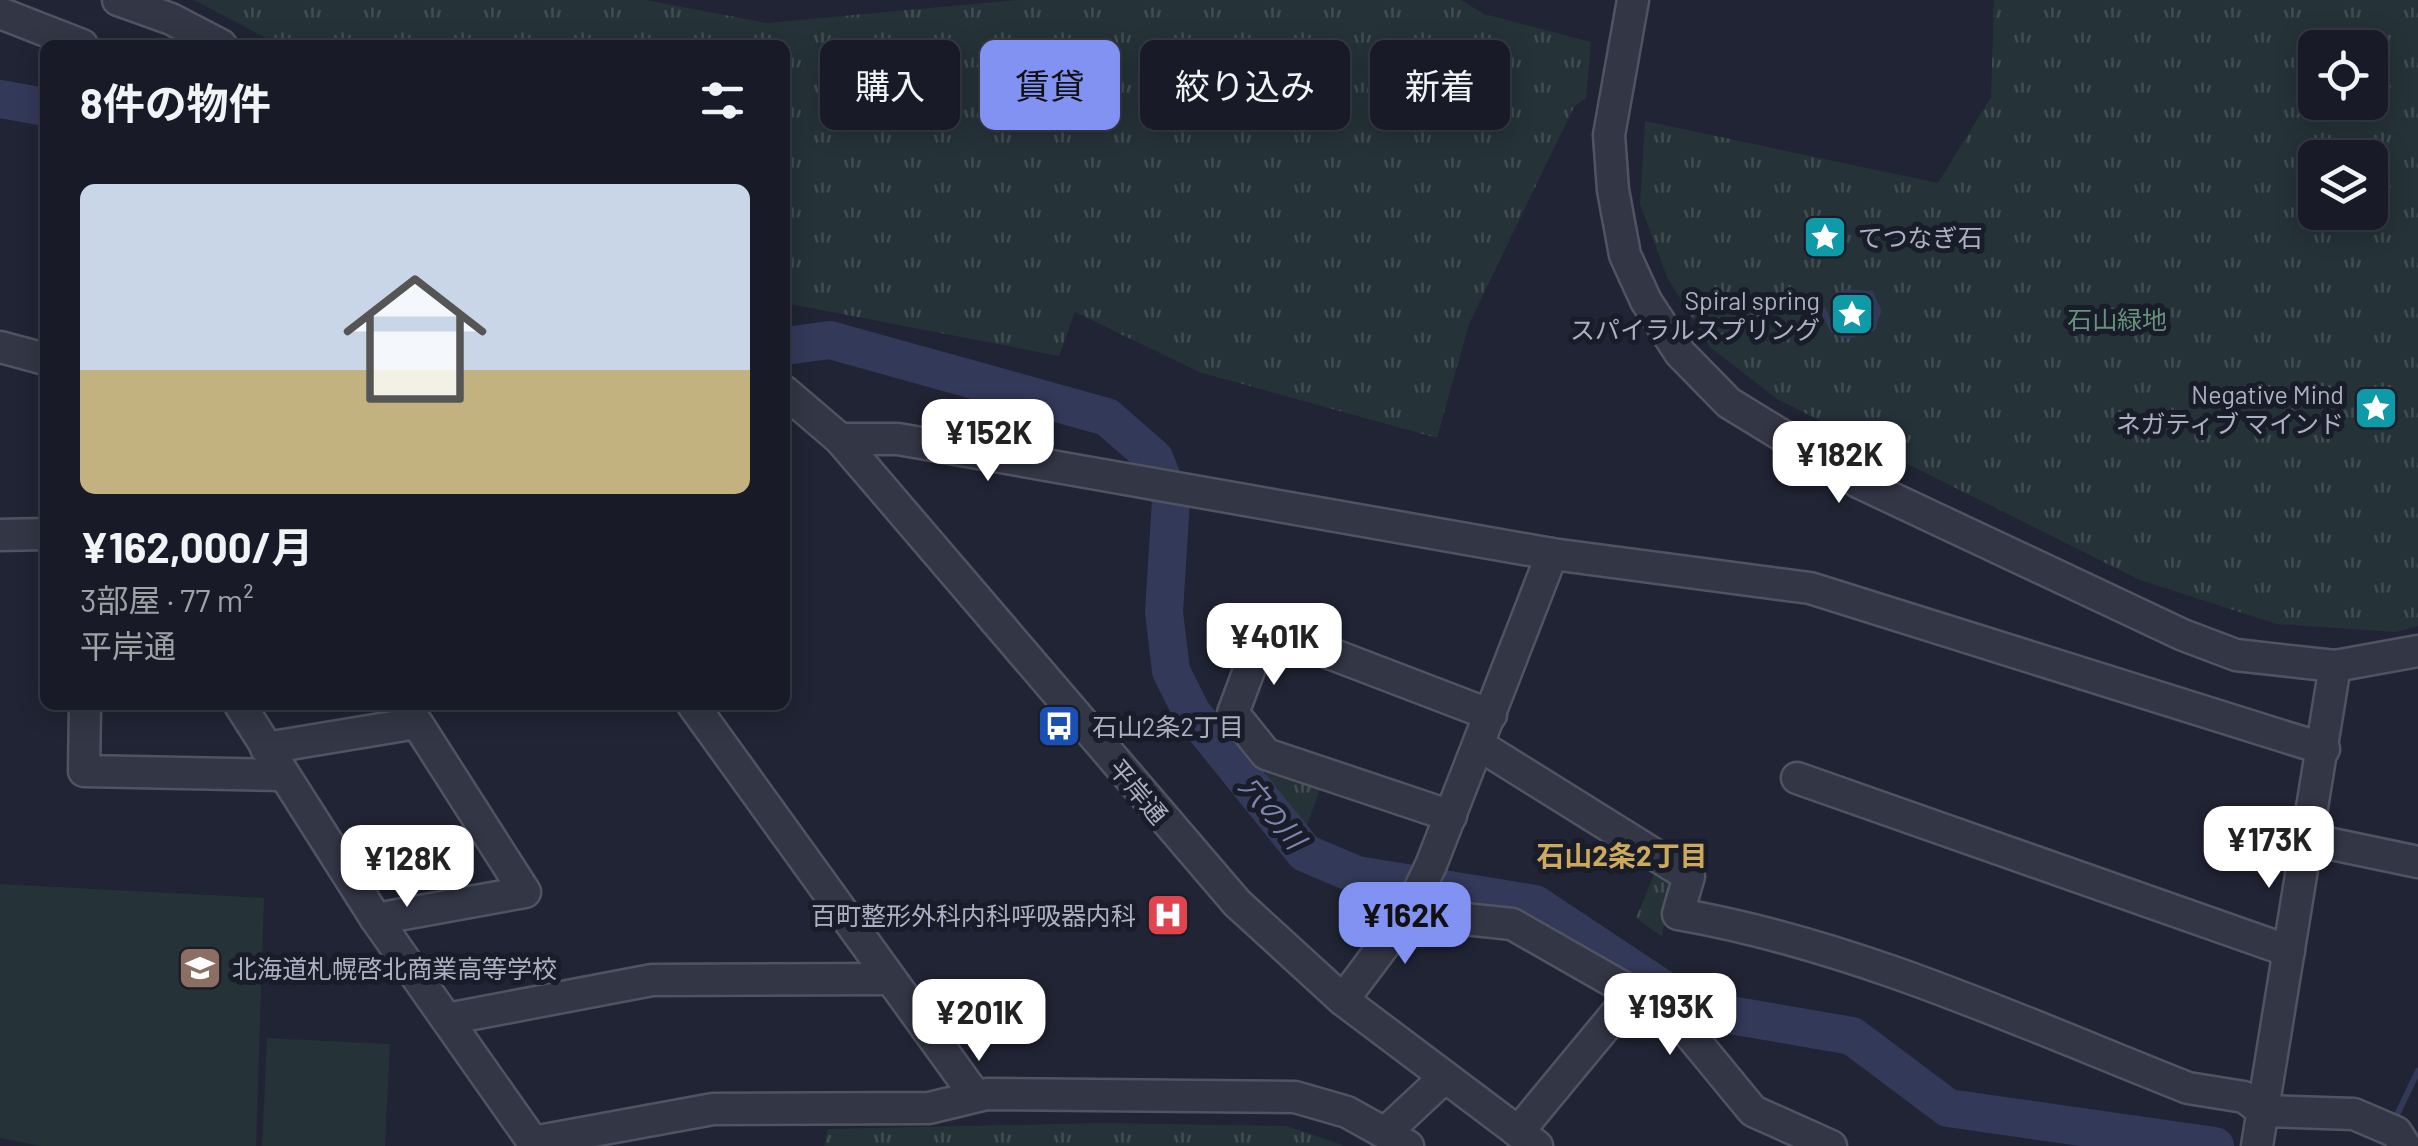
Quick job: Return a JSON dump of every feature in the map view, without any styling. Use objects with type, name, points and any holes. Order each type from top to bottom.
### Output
[{"type":"street","points":[[118,0],[171,19],[211,40]]},
{"type":"street","points":[[1633,0],[1609,135],[1626,255],[1646,301],[1680,354],[1728,403],[1860,483],[2184,634],[2236,654],[2335,666],[2418,651]]},
{"type":"street","points":[[0,13],[69,40]]},
{"type":"street","points":[[0,347],[40,358]]},
{"type":"street","name":"平岸通","points":[[790,396],[840,439],[1236,903],[1343,1000],[1527,1139]]},
{"type":"street","points":[[840,439],[898,439],[1552,554],[1810,588],[2324,750]]},
{"type":"street","points":[[0,534],[40,534]]},
{"type":"street","points":[[1343,1000],[1411,906],[1431,865],[1552,554]]},
{"type":"street","points":[[1451,816],[1266,754],[1233,713],[1260,641],[1282,634],[1491,715]]},
{"type":"street","points":[[2260,1127],[2335,666]]},
{"type":"street","points":[[85,710],[84,771],[282,775]]},
{"type":"street","points":[[243,710],[376,918],[533,1142],[713,1109],[930,1108],[974,1094],[1296,1097],[1346,1112],[1397,1139],[1445,1076]]},
{"type":"street","points":[[697,710],[974,1094]]},
{"type":"street","points":[[266,748],[417,723],[525,892],[376,918]]},
{"type":"street","points":[[1479,746],[1689,876],[1678,914],[1748,926],[1867,962],[2188,1088],[2244,1098],[2260,1127]]},
{"type":"street","points":[[1797,778],[2290,951]]},
{"type":"street","points":[[2308,839],[2418,862]]},
{"type":"street","points":[[1411,906],[1512,924],[1634,993],[1682,1026],[1753,1111],[1831,1146]]},
{"type":"street","points":[[447,1018],[652,980],[890,979]]},
{"type":"street","points":[[1527,1139],[1634,993]]},
{"type":"street","points":[[2260,1127],[2354,1114],[2402,1136]]},
{"type":"green space","points":[[194,0],[646,0],[767,23],[1016,0],[1461,0],[1484,14],[1591,42],[1586,98],[1574,107],[1469,324],[1437,438],[1199,372],[1075,312],[1059,356],[790,304],[790,40],[270,40]]},
{"type":"green space","name":"石山緑地","points":[[1994,0],[2418,0],[2418,626],[2396,632],[2277,624],[2140,580],[1777,399],[1710,347],[1667,277],[1640,204],[1645,121],[1938,183],[1991,97]]},
{"type":"green space","points":[[1269,767],[1321,786],[1306,828],[1264,777]]},
{"type":"green space","points":[[1655,872],[1671,893],[1661,936],[1636,918]]},
{"type":"green space","points":[[0,884],[264,898],[256,1146],[41,1146],[0,1138]]},
{"type":"green space","points":[[267,1038],[390,1044],[385,1146],[262,1146]]},
{"type":"green space","points":[[1102,1123],[1287,1126],[1345,1146],[824,1146],[828,1129]]},
{"type":"waterway","name":"穴の川","points":[[0,99],[40,106]]},
{"type":"waterway","points":[[1784,311],[1823,310],[1833,330],[1849,336],[1873,328],[1878,310],[1871,294],[1845,292],[1837,304],[1842,319],[1851,323],[1865,317],[1862,303],[1849,304],[1850,313],[1859,311],[1855,311]]},
{"type":"waterway","name":"穴の川","points":[[790,345],[830,340],[1107,417],[1154,458],[1171,500],[1164,612],[1171,671],[1192,713],[1305,853],[1357,875],[1535,904],[1663,989],[1707,1011],[1852,1036],[1948,1108],[2215,1146]]},
{"type":"waterway","points":[[2395,1119],[2418,1071]]},
{"type":"place","name":"てつなぎ石","points":[[1825,237]]},
{"type":"place","name":"Spiral spring スパイラルスプリング","points":[[1852,314]]},
{"type":"place","name":"Negative Mind ネガティブ マインド","points":[[2376,408]]},
{"type":"place","name":"石山2条2丁目","points":[[1059,726]]},
{"type":"place","name":"百町整形外科内科呼吸器内科","points":[[1168,915]]},
{"type":"place","name":"北海道札幌啓北商業高等学校","points":[[200,968]]},
{"type":"district","name":"石山2条2丁目","points":[[1622,855]]}]
